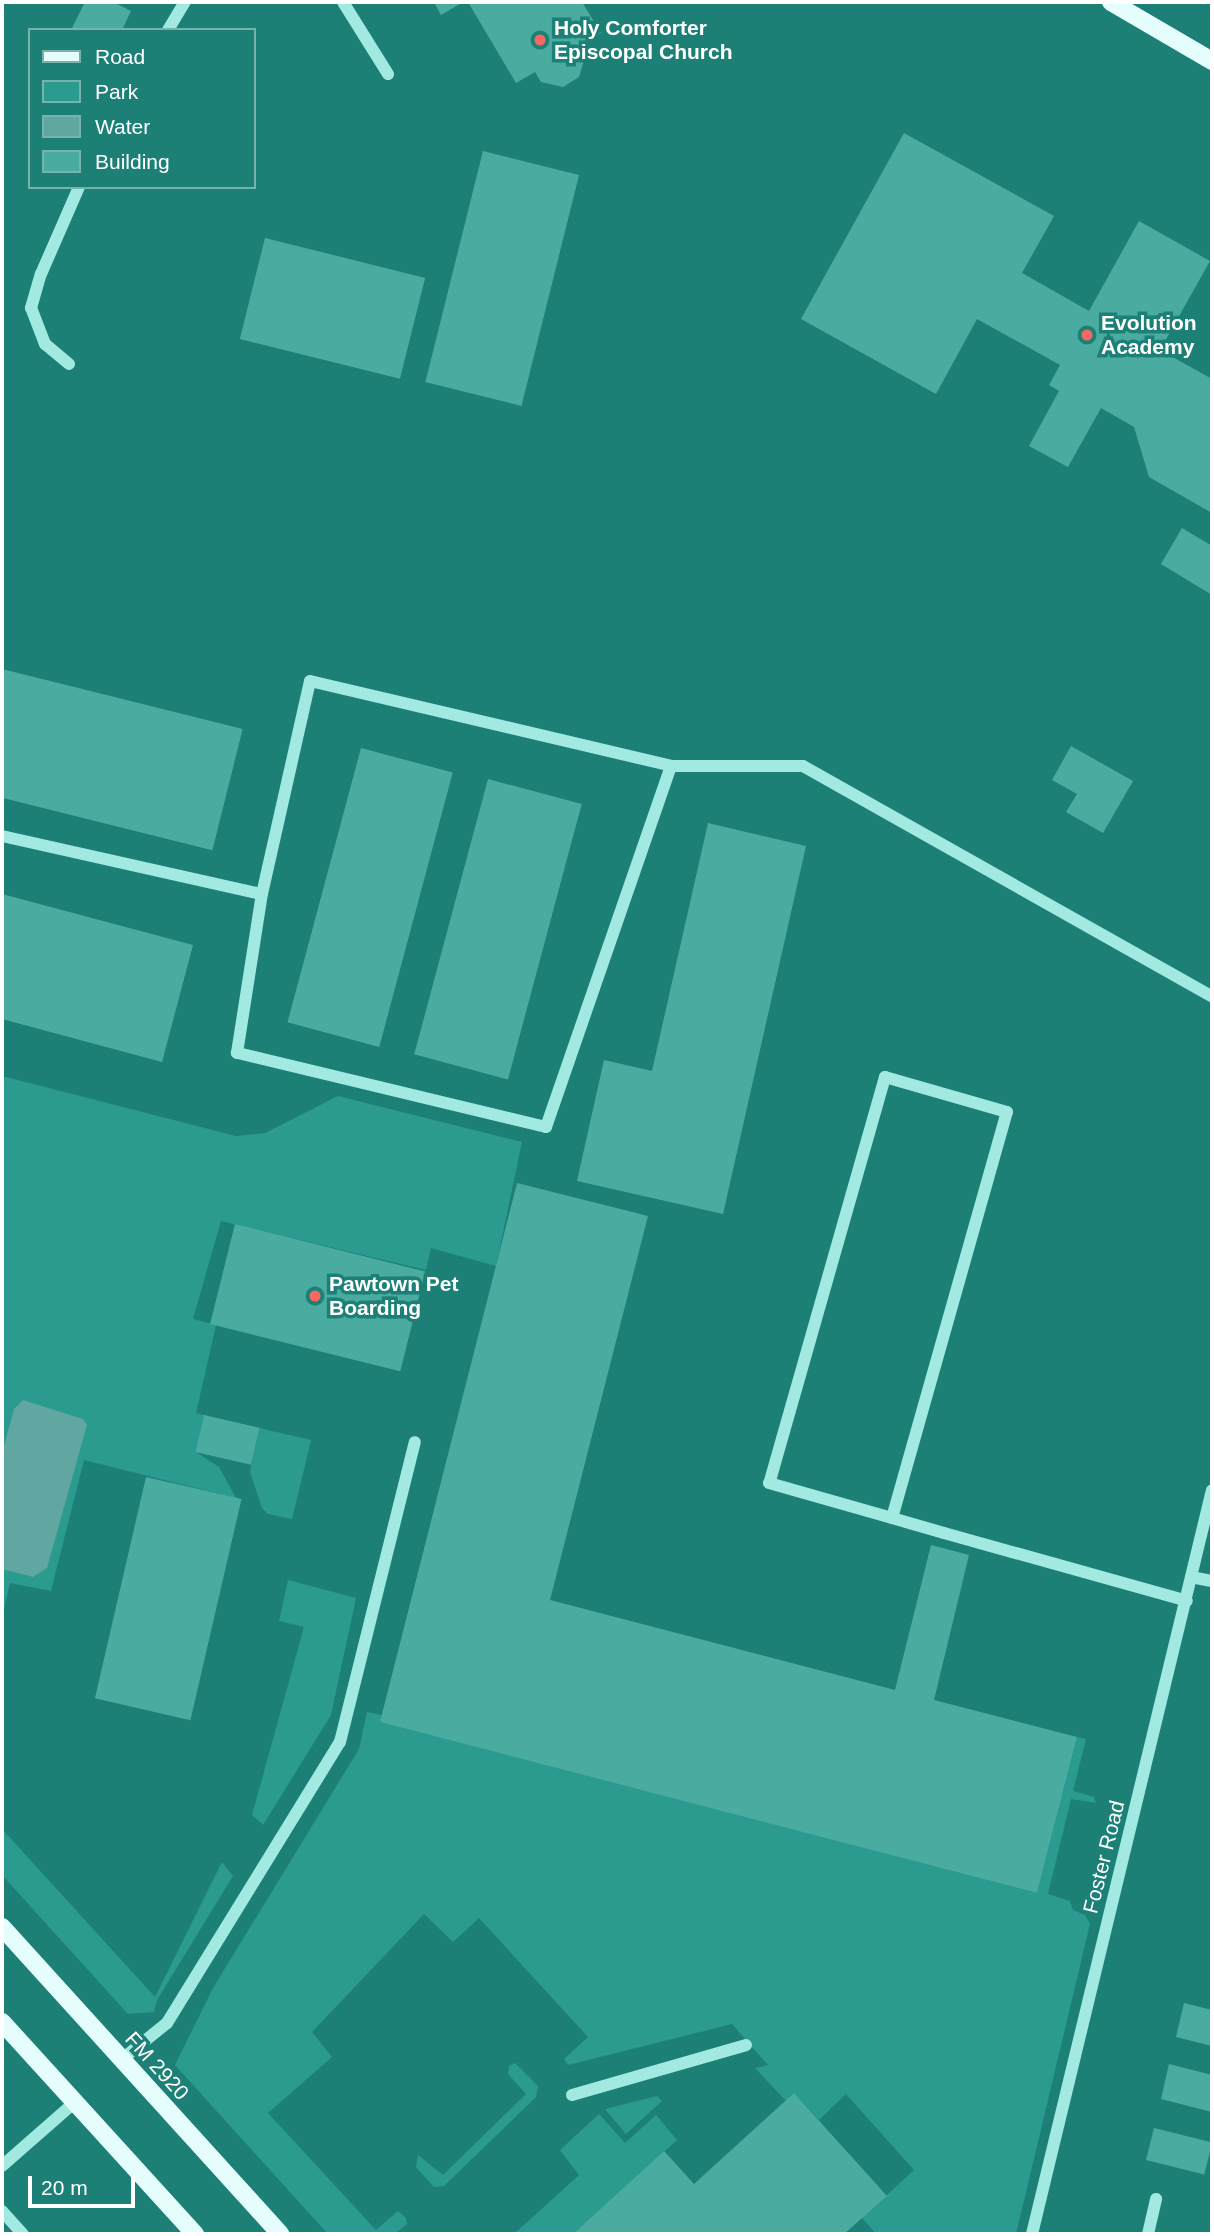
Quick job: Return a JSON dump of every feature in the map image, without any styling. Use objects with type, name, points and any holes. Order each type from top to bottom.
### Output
[{"type":"main road","points":[[1111,2],[1212,61]]},
{"type":"main road","name":"FM 2920","points":[[2,1927],[280,2234]]},
{"type":"main road","points":[[2,2022],[195,2234]]},
{"type":"street","points":[[169,28],[185,2]]},
{"type":"street","points":[[343,2],[388,74]]},
{"type":"street","points":[[69,364],[45,344],[31,308],[41,274],[78,189]]},
{"type":"street","points":[[671,766],[546,1127],[237,1053],[262,894],[310,681],[671,766],[803,766],[1212,996]]},
{"type":"street","points":[[2,836],[262,894]]},
{"type":"street","points":[[891,1518],[1007,1112],[885,1077],[769,1483],[891,1518],[1186,1601]]},
{"type":"street","points":[[121,2060],[167,2023],[340,1742],[415,1442]]},
{"type":"street","name":"Foster Road","points":[[1032,2234],[1212,1490]]},
{"type":"street","points":[[1191,1577],[1212,1581]]},
{"type":"street","points":[[572,2095],[746,2045]]},
{"type":"street","points":[[2,2166],[75,2102]]},
{"type":"street","points":[[1149,2234],[1156,2199]]},
{"type":"street","points":[[2,2211],[23,2234]]},
{"type":"green space","points":[[2,1076],[236,1136],[265,1133],[338,1096],[522,1142],[496,1266],[431,1248],[426,1270],[221,1221],[193,1319],[216,1325],[196,1413],[204,1415],[196,1452],[219,1467],[236,1498],[84,1460],[51,1591],[10,1583],[2,1617]]},
{"type":"green space","points":[[259,1428],[311,1440],[292,1519],[268,1514],[262,1508],[250,1472]]},
{"type":"green space","points":[[288,1580],[356,1598],[331,1715],[263,1825],[252,1815],[304,1627],[279,1621]]},
{"type":"green space","points":[[367,1712],[382,1715],[381,1722],[1037,1893],[1077,1737],[1086,1739],[1073,1791],[1094,1797],[1096,1803],[1071,1799],[1048,1894],[1070,1901],[1073,1910],[1085,1915],[1090,1924],[1016,2234],[876,2234],[862,2218],[914,2170],[846,2094],[819,2120],[794,2093],[786,2101],[755,2068],[768,2065],[732,2024],[568,2065],[564,2059],[588,2037],[479,1918],[453,1942],[424,1914],[312,2032],[332,2057],[268,2113],[376,2230],[398,2211],[406,2218],[407,2224],[395,2234],[328,2234],[175,2065],[213,1988],[359,1749]]},
{"type":"green space","points":[[2,1829],[155,1997],[222,1862],[233,1876],[157,2000],[154,2012],[128,2014],[2,1875]]},
{"type":"green space","points":[[515,2063],[538,2086],[536,2097],[444,2186],[434,2187],[416,2167],[418,2155],[443,2175],[526,2094],[508,2074],[509,2066]]},
{"type":"green space","points":[[657,2096],[662,2101],[626,2134],[605,2109]]},
{"type":"green space","points":[[599,2114],[625,2143],[656,2115],[677,2140],[573,2234],[514,2234],[579,2175],[560,2150]]},
{"type":"water","points":[[23,1400],[83,1419],[87,1425],[47,1568],[33,1577],[2,1569],[2,1453],[14,1409]]},
{"type":"building","points":[[85,2],[113,2],[131,11],[123,28],[72,28]]},
{"type":"building","points":[[434,2],[463,2],[441,15]]},
{"type":"building","name":"Holy Comforter Episcopal Church","points":[[468,2],[582,2],[601,33],[579,47],[585,57],[579,77],[563,87],[541,82],[535,72],[516,83]]},
{"type":"building","name":"Evolution Academy","points":[[904,133],[1054,216],[1022,273],[1089,311],[1139,221],[1210,261],[1160,350],[1212,379],[1212,513],[1149,477],[1134,427],[1101,408],[1068,467],[1029,446],[1059,391],[1049,385],[1060,365],[977,319],[936,394],[801,319]]},
{"type":"building","points":[[483,151],[579,175],[521,406],[425,382]]},
{"type":"building","points":[[265,238],[425,278],[400,379],[240,339]]},
{"type":"building","points":[[1182,528],[1212,546],[1212,595],[1161,564]]},
{"type":"building","points":[[2,669],[243,729],[212,850],[2,798]]},
{"type":"building","points":[[1071,746],[1133,781],[1103,833],[1066,812],[1077,794],[1052,780]]},
{"type":"building","points":[[361,748],[453,773],[379,1047],[287,1022]]},
{"type":"building","points":[[488,779],[582,804],[508,1079],[414,1054]]},
{"type":"building","points":[[708,823],[806,846],[723,1214],[577,1181],[604,1060],[652,1071]]},
{"type":"building","points":[[2,894],[193,945],[162,1062],[2,1019]]},
{"type":"building","points":[[517,1183],[648,1216],[550,1600],[895,1690],[931,1545],[969,1555],[934,1700],[1077,1737],[1037,1893],[380,1722]]},
{"type":"building","name":"Pawtown Pet Boarding","points":[[235,1224],[425,1271],[400,1371],[210,1324]]},
{"type":"building","points":[[204,1415],[260,1428],[251,1465],[195,1452]]},
{"type":"building","points":[[146,1477],[241,1499],[190,1720],[95,1698]]},
{"type":"building","points":[[1184,2003],[1212,2010],[1212,2046],[1176,2037]]},
{"type":"building","points":[[1169,2064],[1212,2075],[1212,2112],[1161,2099]]},
{"type":"building","points":[[794,2093],[887,2196],[844,2234],[573,2234],[664,2151],[694,2184]]},
{"type":"building","points":[[1154,2128],[1212,2142],[1204,2175],[1146,2160]]},
{"type":"place","name":"Holy Comforter Episcopal Church","points":[[540,40]]},
{"type":"place","name":"Evolution Academy","points":[[1087,335]]},
{"type":"place","name":"Pawtown Pet Boarding","points":[[315,1296]]}]
